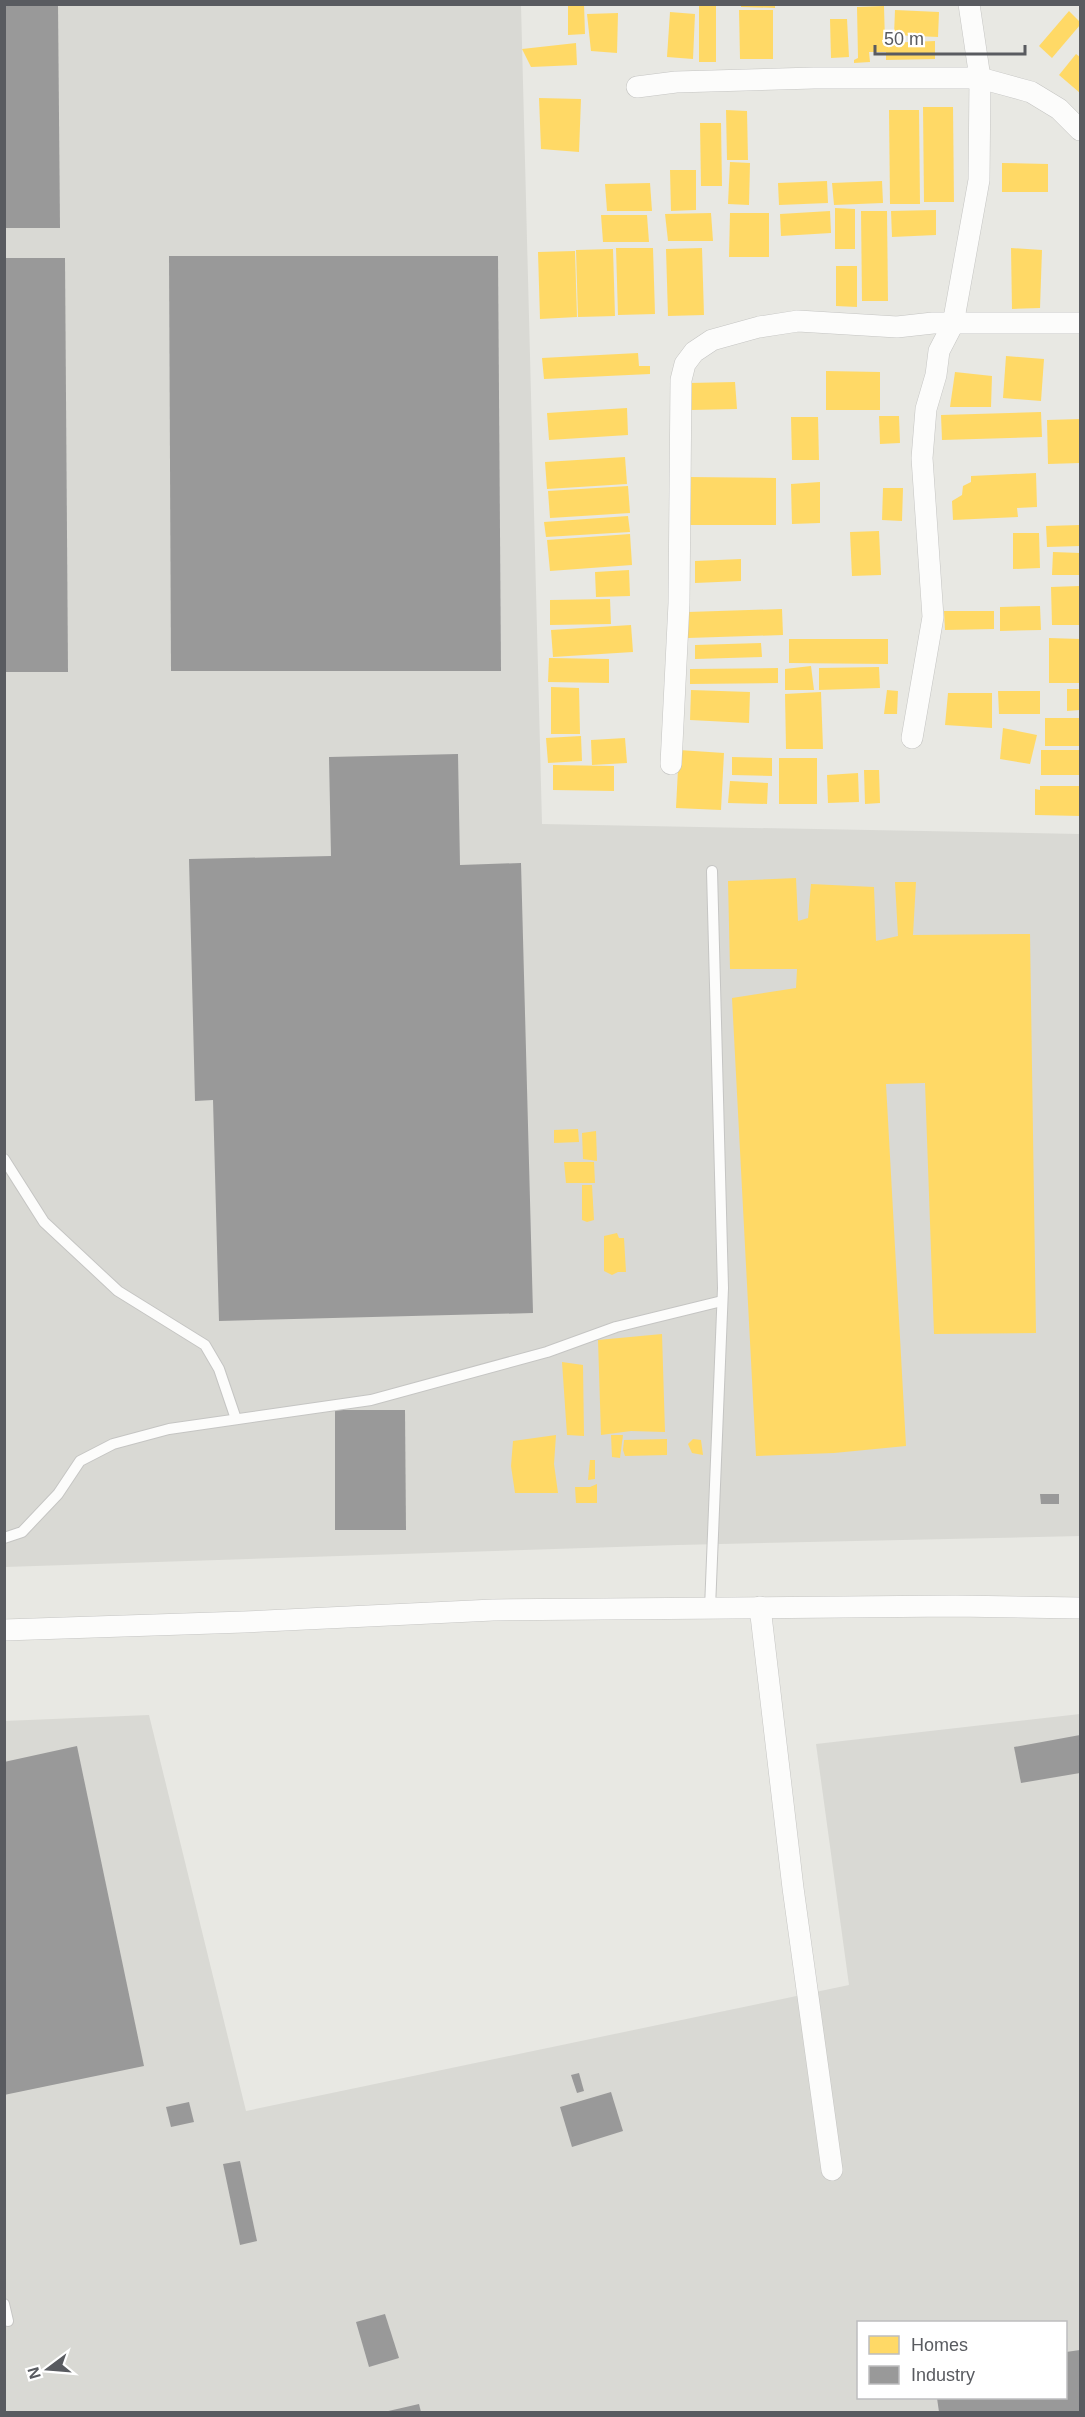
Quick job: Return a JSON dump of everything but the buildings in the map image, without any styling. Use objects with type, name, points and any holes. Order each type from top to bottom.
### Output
[{"type":"street","points":[[912,738],[933,617],[922,458],[926,409],[936,375],[939,351],[953,324],[979,180],[980,78],[969,4]]},
{"type":"street","points":[[637,87],[676,82],[814,78],[980,78],[1032,92],[1059,109],[1080,130]]},
{"type":"street","points":[[671,764],[679,603],[681,380],[685,364],[694,352],[712,340],[759,327],[798,321],[897,327],[933,323],[1080,324]]},
{"type":"street","points":[[4,1630],[244,1622],[493,1610],[955,1606],[1080,1608]]},
{"type":"street","points":[[760,1607],[793,1888],[832,2170]]},
{"type":"lane","points":[[710,1608],[722,1301],[712,871]]},
{"type":"lane","points":[[4,1159],[44,1222],[109,1284],[205,1345],[219,1369],[236,1419]]},
{"type":"lane","points":[[4,1538],[22,1532],[58,1494],[80,1461],[113,1444],[158,1432],[371,1400],[547,1352],[616,1327],[722,1301]]},
{"type":"lane","points":[[4,2304],[9,2321]]},
{"type":"shaded area","points":[[4,5],[521,5],[542,824],[1080,834],[1080,1536],[678,1545],[5,1567]]},
{"type":"shaded area","points":[[1080,1714],[1080,2412],[5,2412],[4,1721],[149,1715],[246,2111],[849,1985],[816,1744]]}]
